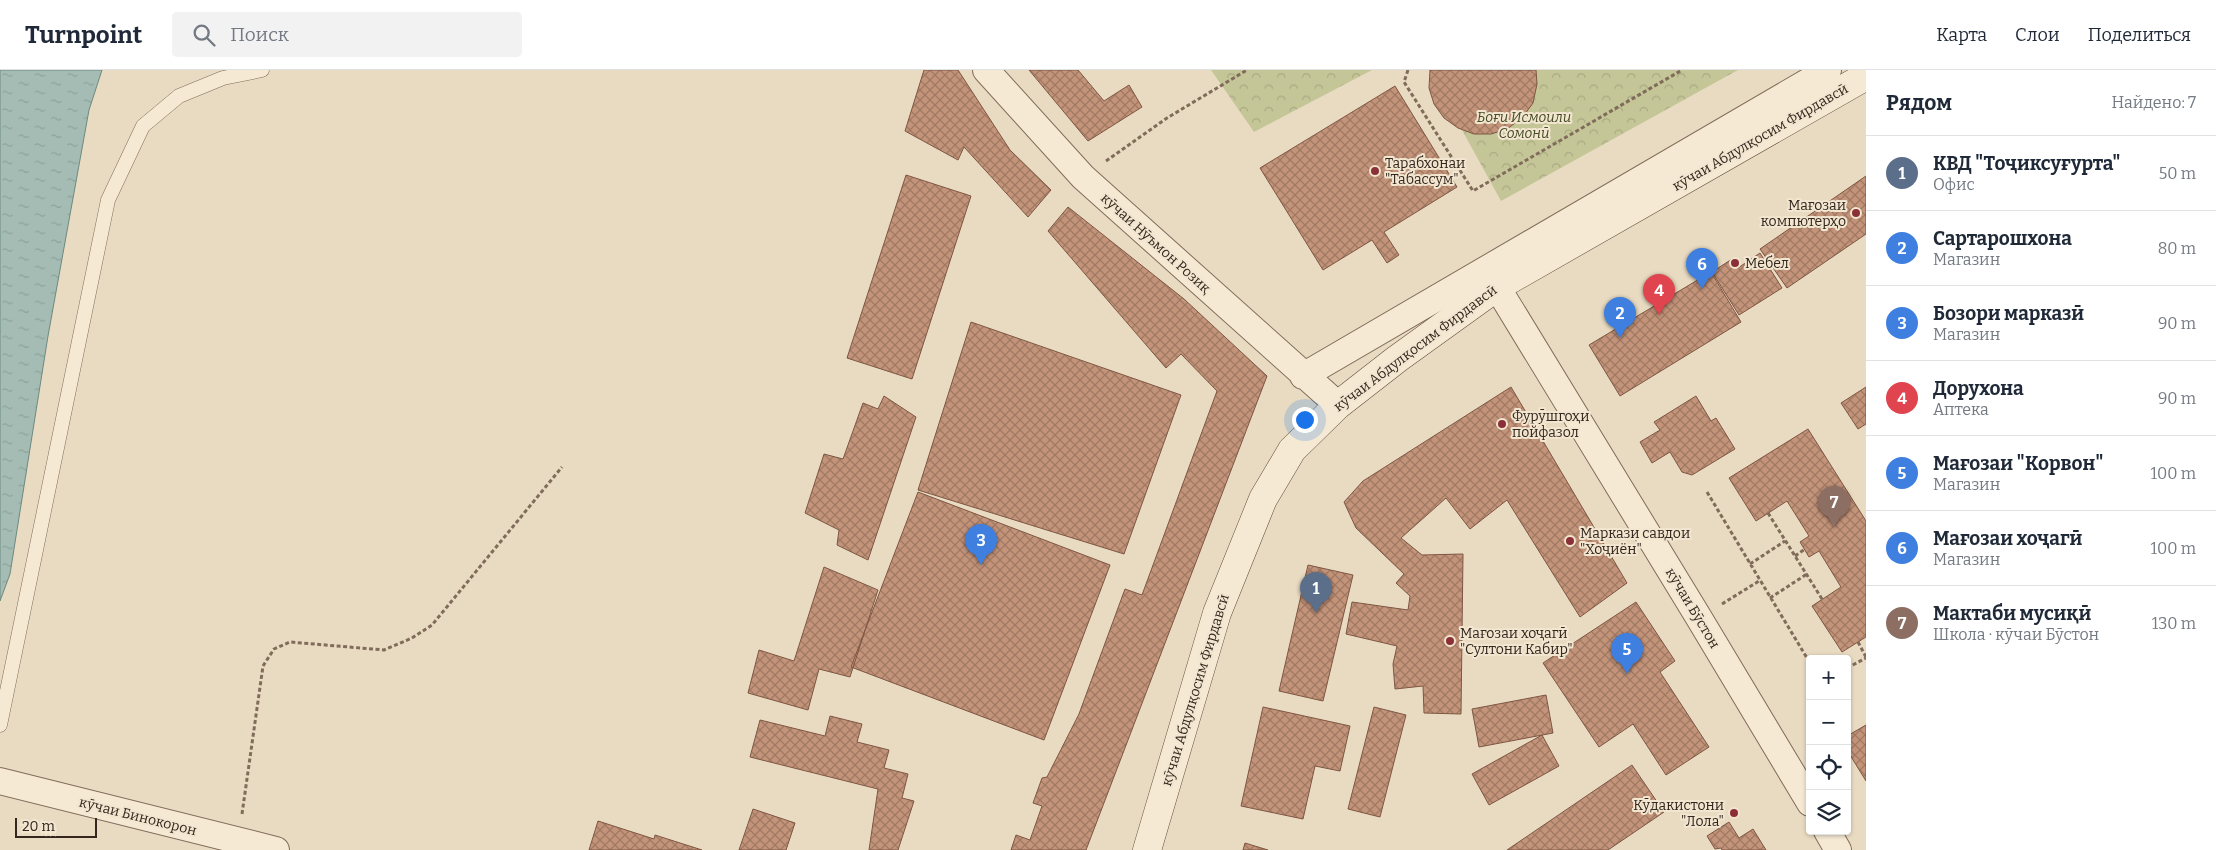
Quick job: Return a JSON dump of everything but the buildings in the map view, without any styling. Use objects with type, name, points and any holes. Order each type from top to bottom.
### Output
[{"type":"street","name":"кӯчаи Нӯъмон Розиқ","points":[[986,70],[1083,177],[1338,405]]},
{"type":"street","points":[[1304,376],[1828,70]]},
{"type":"street","name":"кӯчаи Абдулқосим Фирдавсӣ","points":[[1147,850],[1217,613],[1263,499],[1292,450],[1338,405],[1397,358],[1496,287],[1866,76]]},
{"type":"street","name":"кӯчаи Бӯстон","points":[[1496,287],[1806,796]]},
{"type":"street","name":"кӯчаи Бинокорон","points":[[0,780],[238,842],[276,850]]},
{"type":"street","points":[[1829,835],[1838,850]]},
{"type":"lane","points":[[0,725],[108,200],[143,126],[178,96],[223,78],[262,70]]},
{"type":"path","points":[[1083,177],[1167,118],[1247,70]]},
{"type":"path","points":[[1408,70],[1404,82],[1473,191],[1682,70]]},
{"type":"path","points":[[238,842],[263,666],[274,649],[290,642],[384,650],[412,638],[432,625],[562,466]]},
{"type":"path","points":[[1707,492],[1806,656]]},
{"type":"path","points":[[1768,513],[1822,600]]},
{"type":"path","points":[[1750,564],[1785,541]]},
{"type":"path","points":[[1795,556],[1805,549]]},
{"type":"path","points":[[1770,598],[1807,574]]},
{"type":"path","points":[[1728,600],[1760,581]]},
{"type":"path","points":[[1851,666],[1866,657],[1858,642]]},
{"type":"green space","points":[[1211,70],[1372,70],[1254,132]]},
{"type":"green space","name":"Боғи Исмоили Сомонӣ","points":[[1429,70],[1738,70],[1501,201]]},
{"type":"water","points":[[0,70],[102,70],[89,110],[48,336],[10,574],[0,601]]},
{"type":"place","name":"Тарабхонаи \"Табассум\"","points":[[1375,171]]},
{"type":"place","name":"Мағозаи компютерҳо","points":[[1856,213]]},
{"type":"place","name":"Мебел","points":[[1735,263]]},
{"type":"place","name":"Мағозаи хоҷагӣ","points":[[1702,289]]},
{"type":"place","name":"Дорухона","points":[[1659,315]]},
{"type":"place","name":"Сартарошхона","points":[[1620,338]]},
{"type":"place","name":"Фурӯшгоҳи пойфазол","points":[[1502,424]]},
{"type":"place","name":"Мактаби мусиқӣ","points":[[1834,527]]},
{"type":"place","name":"Маркази савдои \"Хоҷиён\"","points":[[1570,541]]},
{"type":"place","name":"Бозори марказӣ","points":[[981,565]]},
{"type":"place","name":"КВД \"Тоҷиксуғурта\"","points":[[1316,613]]},
{"type":"place","name":"Мағозаи хоҷагӣ \"Султони Кабир\"","points":[[1450,641]]},
{"type":"place","name":"Мағозаи \"Корвон\"","points":[[1627,674]]},
{"type":"place","name":"Кӯдакистони \"Лола\"","points":[[1734,813]]}]
